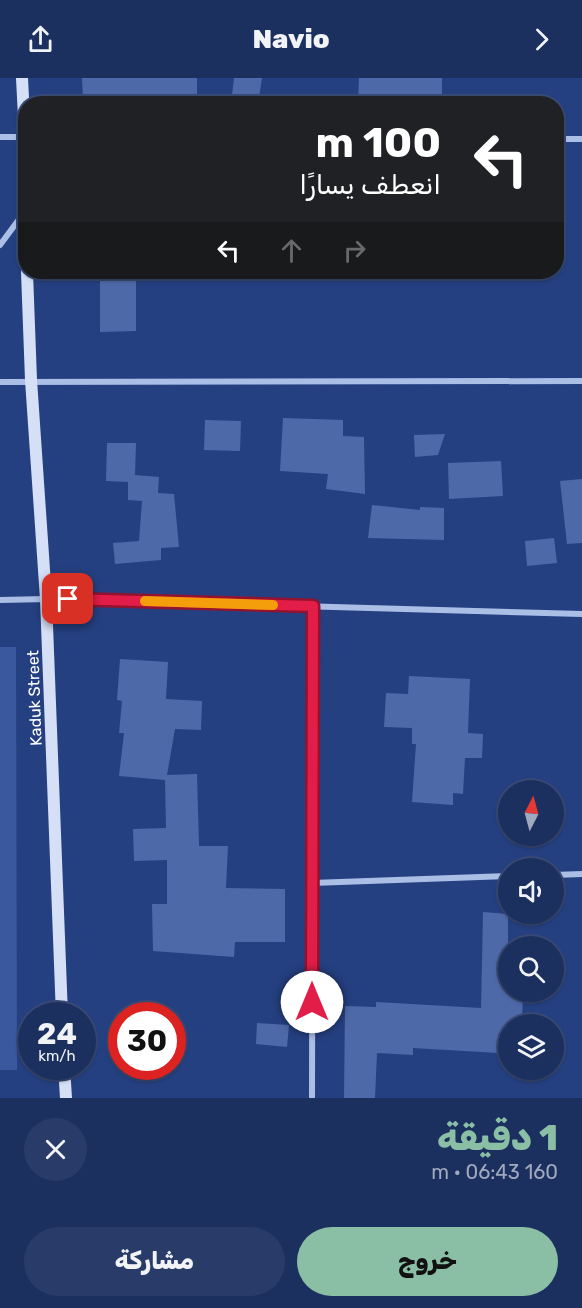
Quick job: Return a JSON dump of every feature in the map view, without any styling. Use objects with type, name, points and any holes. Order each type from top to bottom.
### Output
[{"type":"street","points":[[22,78],[23,96]]},
{"type":"street","points":[[0,137],[18,137]]},
{"type":"street","points":[[564,139],[582,139]]},
{"type":"street","points":[[0,245],[18,221]]},
{"type":"street","name":"Kaduk Street","points":[[27,279],[31,380],[46,599],[61,1002]]},
{"type":"street","points":[[0,382],[31,380],[582,381]]},
{"type":"street","points":[[0,600],[46,599],[582,614]]},
{"type":"street","points":[[312,1098],[313,606]]},
{"type":"street","points":[[564,875],[582,874]]},
{"type":"street","points":[[312,883],[498,876]]},
{"type":"street","points":[[65,1080],[66,1098]]},
{"type":"shaded area","points":[[0,647],[16,647],[17,1070],[0,1070]]},
{"type":"building","points":[[82,78],[197,78],[197,96],[83,96]]},
{"type":"building","points":[[234,78],[262,78],[259,96],[232,96]]},
{"type":"building","points":[[359,78],[442,78],[442,96],[358,96]]},
{"type":"building","points":[[100,279],[136,279],[136,331],[100,332]]},
{"type":"building","points":[[283,418],[343,420],[343,436],[364,437],[365,494],[326,489],[328,474],[280,471]]},
{"type":"building","points":[[205,420],[241,421],[240,451],[204,450]]},
{"type":"building","points":[[445,434],[438,455],[415,457],[414,435]]},
{"type":"building","points":[[107,443],[136,443],[135,475],[159,477],[158,493],[174,494],[179,547],[161,548],[161,560],[115,564],[113,543],[139,541],[142,501],[128,500],[128,482],[106,481]]},
{"type":"building","points":[[501,461],[503,496],[449,499],[448,463]]},
{"type":"building","points":[[582,479],[582,543],[567,544],[560,481]]},
{"type":"building","points":[[372,505],[420,510],[420,507],[444,508],[444,540],[368,538]]},
{"type":"building","points":[[554,538],[557,563],[527,566],[525,541]]},
{"type":"building","points":[[120,659],[168,662],[166,699],[202,701],[201,730],[175,729],[167,775],[197,774],[199,846],[228,846],[226,888],[285,889],[285,942],[235,942],[234,957],[153,951],[152,904],[167,904],[167,860],[134,861],[133,829],[166,828],[165,780],[119,776],[124,733],[119,733],[122,701],[117,700]]},
{"type":"building","points":[[409,676],[470,679],[468,733],[483,734],[482,758],[465,758],[463,794],[453,793],[453,805],[412,802],[416,744],[412,744],[412,728],[384,727],[386,693],[408,694]]},
{"type":"building","points":[[483,912],[498,913],[498,924],[508,924],[508,936],[498,936],[498,1002],[523,1002],[522,1014],[498,1014],[498,1053],[413,1048],[413,1055],[377,1053],[375,1098],[344,1098],[345,1006],[376,1007],[376,1002],[481,1008]]},
{"type":"building","points":[[257,1023],[289,1025],[287,1047],[256,1044]]},
{"type":"slow traffic","points":[[145,601],[273,605]]},
{"type":"route","points":[[68,599],[313,606],[312,1002]]}]
